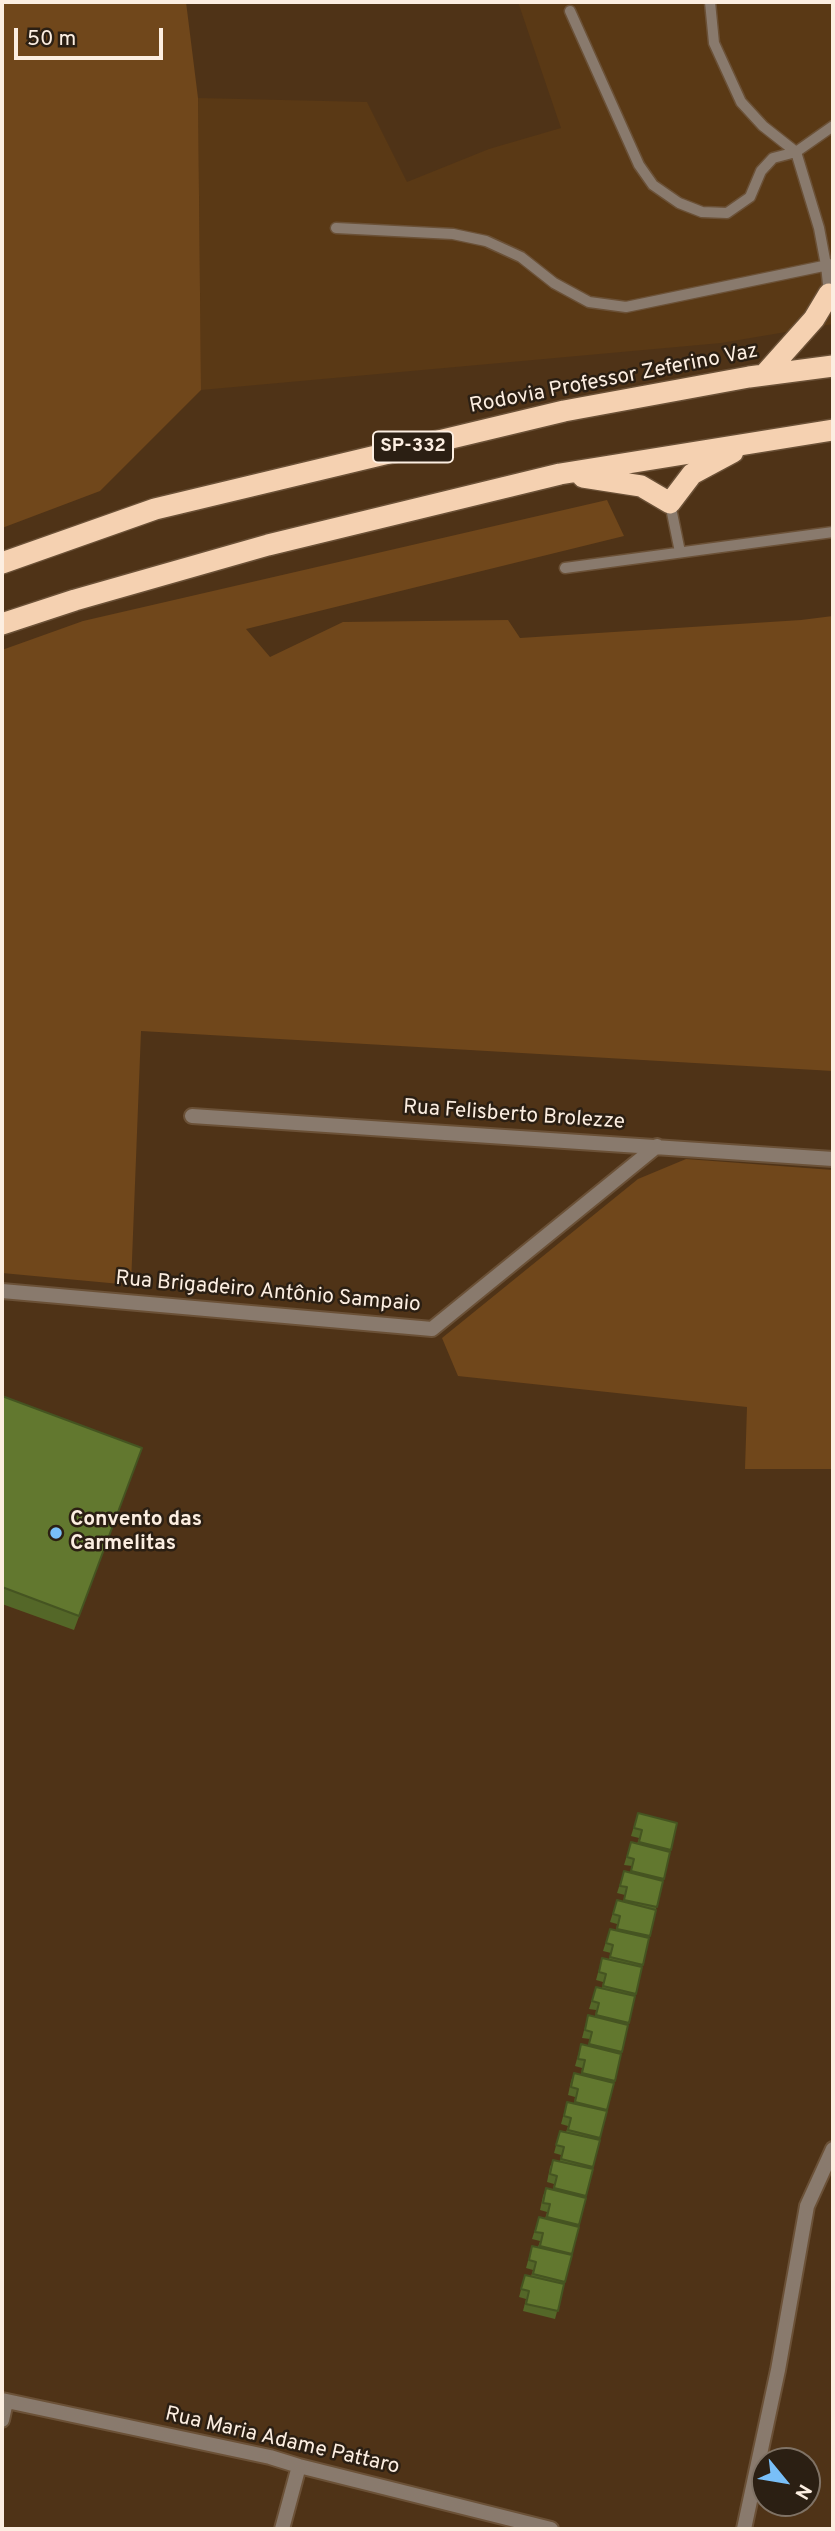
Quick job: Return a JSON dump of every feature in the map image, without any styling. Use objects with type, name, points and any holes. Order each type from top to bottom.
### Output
[{"type":"highway","points":[[764,375],[831,297]]},
{"type":"highway","name":"Rodovia Professor Zeferino Vaz","points":[[2,563],[155,509],[564,411],[764,375],[833,366]]},
{"type":"highway","points":[[2,624],[75,600],[268,545],[560,474],[833,430]]},
{"type":"highway","points":[[560,474],[641,486],[670,503],[692,474],[753,441]]},
{"type":"street","name":"Rua Felisberto Brolezze","points":[[192,1116],[833,1159]]},
{"type":"street","name":"Rua Brigadeiro Antônio Sampaio","points":[[2,1291],[432,1329],[657,1146]]},
{"type":"street","points":[[744,2529],[778,2370],[807,2206],[833,2149]]},
{"type":"street","points":[[2,2420],[4,2401]]},
{"type":"street","name":"Rua Maria Adame Pattaro","points":[[4,2401],[270,2457],[551,2529]]},
{"type":"street","points":[[282,2529],[299,2466]]},
{"type":"lane","points":[[710,2],[714,43],[741,102],[763,126],[796,152],[830,264],[831,297]]},
{"type":"lane","points":[[570,11],[639,165],[653,185],[679,203],[702,212],[727,213],[750,197],[761,171],[773,158],[796,152],[833,125]]},
{"type":"lane","points":[[335,228],[453,234],[486,241],[521,257],[554,283],[589,302],[626,307],[830,264]]},
{"type":"lane","points":[[670,503],[681,552]]},
{"type":"lane","points":[[565,568],[833,532]]},
{"type":"shaded area","points":[[2,2],[186,2],[198,98],[201,390],[100,491],[2,528]]},
{"type":"shaded area","points":[[518,2],[833,2],[833,324],[721,343],[201,390],[198,98],[367,102],[407,182],[489,149],[561,128]]},
{"type":"shaded area","points":[[607,500],[624,536],[246,629],[270,657],[343,622],[508,620],[520,638],[833,616],[833,1071],[141,1031],[131,1285],[2,1273],[2,650],[83,621]]},
{"type":"shaded area","points":[[686,1159],[833,1170],[833,1469],[745,1469],[747,1407],[458,1376],[442,1338],[638,1179]]},
{"type":"building","name":"Convento das Carmelitas","points":[[2,1396],[142,1448],[79,1616],[2,1587]]},
{"type":"building","points":[[638,1813],[677,1823],[671,1850],[639,1842],[642,1830],[634,1828]]},
{"type":"building","points":[[631,1842],[670,1852],[664,1879],[631,1871],[634,1859],[627,1857]]},
{"type":"building","points":[[624,1871],[663,1881],[657,1907],[624,1900],[627,1887],[620,1886]]},
{"type":"building","points":[[617,1900],[656,1910],[650,1936],[617,1929],[620,1916],[613,1914]]},
{"type":"building","points":[[610,1929],[649,1938],[643,1965],[610,1957],[613,1945],[606,1943]]},
{"type":"building","points":[[602,1958],[642,1967],[636,1994],[603,1986],[606,1974],[599,1972]]},
{"type":"building","points":[[596,1987],[635,1996],[629,2023],[596,2015],[599,2003],[592,2001]]},
{"type":"building","points":[[588,2015],[628,2025],[622,2052],[589,2044],[592,2032],[585,2030]]},
{"type":"building","points":[[581,2044],[621,2054],[615,2081],[582,2073],[585,2060],[578,2059]]},
{"type":"building","points":[[574,2073],[614,2083],[607,2110],[575,2102],[578,2089],[571,2087]]},
{"type":"building","points":[[567,2102],[607,2111],[600,2138],[568,2130],[571,2118],[564,2116]]},
{"type":"building","points":[[560,2131],[600,2140],[593,2167],[561,2159],[564,2147],[556,2145]]},
{"type":"building","points":[[553,2160],[593,2169],[586,2196],[554,2188],[557,2176],[550,2174]]},
{"type":"building","points":[[546,2188],[586,2198],[579,2225],[547,2217],[550,2204],[543,2203]]},
{"type":"building","points":[[539,2217],[579,2227],[572,2254],[540,2246],[543,2233],[535,2232]]},
{"type":"building","points":[[532,2246],[572,2255],[565,2282],[533,2274],[536,2262],[529,2260]]},
{"type":"building","points":[[525,2275],[564,2284],[558,2311],[526,2304],[529,2291],[521,2289]]},
{"type":"place","name":"Convento das Carmelitas","points":[[56,1533]]}]
